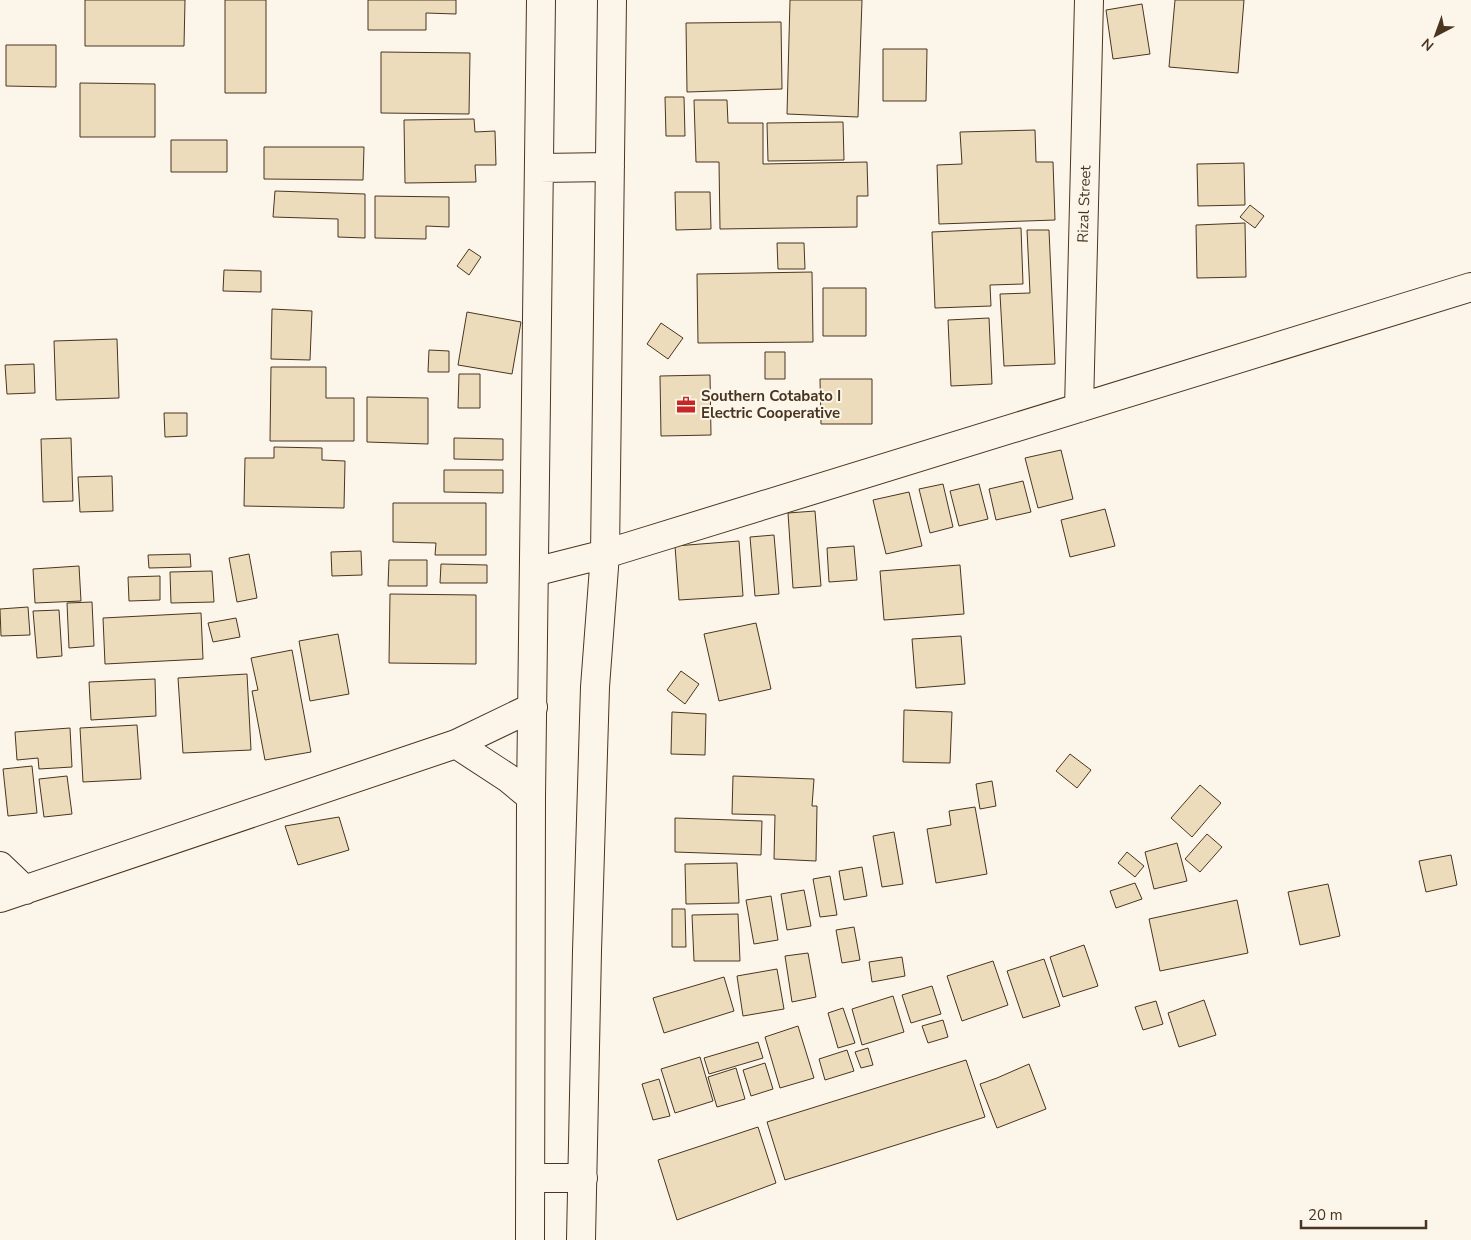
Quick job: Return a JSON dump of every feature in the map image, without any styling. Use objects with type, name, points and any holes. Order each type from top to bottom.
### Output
[{"type":"street","points":[[530,1240],[531,797],[541,0]]},
{"type":"street","points":[[581,1240],[594,688],[605,554],[612,0]]},
{"type":"street","name":"Rizal Street","points":[[1079,408],[1090,0]]},
{"type":"street","points":[[539,168],[610,167]]},
{"type":"street","points":[[534,572],[605,554],[1471,287]]},
{"type":"street","points":[[0,866],[12,894],[456,744],[533,707]]},
{"type":"street","points":[[456,744],[508,778],[531,797]]},
{"type":"street","points":[[530,1178],[583,1178]]},
{"type":"building","points":[[85,0],[185,0],[184,46],[85,46]]},
{"type":"building","points":[[225,0],[266,0],[266,93],[225,93]]},
{"type":"building","points":[[368,0],[456,0],[456,14],[426,13],[426,30],[368,30]]},
{"type":"building","points":[[790,0],[862,0],[858,117],[787,114]]},
{"type":"building","points":[[1175,0],[1244,0],[1238,73],[1169,67]]},
{"type":"building","points":[[1142,4],[1150,54],[1113,59],[1106,10]]},
{"type":"building","points":[[781,22],[782,89],[687,92],[686,23]]},
{"type":"building","points":[[6,45],[56,45],[56,87],[6,86]]},
{"type":"building","points":[[883,49],[927,49],[926,101],[883,101]]},
{"type":"building","points":[[381,52],[470,53],[469,114],[381,113]]},
{"type":"building","points":[[80,83],[155,84],[155,137],[80,137]]},
{"type":"building","points":[[665,97],[684,97],[685,136],[666,136]]},
{"type":"building","points":[[694,100],[727,100],[728,123],[763,123],[763,164],[867,162],[868,196],[857,196],[857,227],[720,229],[719,162],[696,162]]},
{"type":"building","points":[[474,119],[475,132],[495,131],[496,165],[475,165],[476,182],[405,183],[404,120]]},
{"type":"building","points":[[843,122],[844,160],[768,161],[767,123]]},
{"type":"building","points":[[1035,130],[1036,162],[1053,162],[1055,220],[939,224],[937,165],[962,164],[960,132]]},
{"type":"building","points":[[171,140],[227,140],[227,172],[171,172]]},
{"type":"building","points":[[264,147],[364,147],[363,180],[264,179]]},
{"type":"building","points":[[1244,163],[1245,205],[1198,206],[1197,164]]},
{"type":"building","points":[[275,191],[365,194],[365,238],[338,237],[338,219],[273,217]]},
{"type":"building","points":[[675,192],[710,192],[711,229],[676,230]]},
{"type":"building","points":[[375,196],[449,197],[449,227],[426,226],[426,239],[375,238]]},
{"type":"building","points":[[1250,205],[1264,216],[1255,228],[1240,217]]},
{"type":"building","points":[[1245,223],[1246,277],[1197,278],[1196,225]]},
{"type":"building","points":[[1021,228],[1023,284],[990,285],[991,306],[935,308],[932,232]]},
{"type":"building","points":[[1027,230],[1049,230],[1055,364],[1004,366],[1000,294],[1030,293]]},
{"type":"building","points":[[777,243],[804,243],[805,269],[778,269]]},
{"type":"building","points":[[469,249],[481,257],[469,275],[457,266]]},
{"type":"building","points":[[224,270],[261,271],[261,292],[223,291]]},
{"type":"building","points":[[812,272],[813,342],[698,343],[697,274]]},
{"type":"building","points":[[823,288],[866,288],[866,336],[823,336]]},
{"type":"building","points":[[272,309],[312,311],[310,360],[271,359]]},
{"type":"building","points":[[467,312],[521,322],[512,374],[458,365]]},
{"type":"building","points":[[989,318],[992,384],[951,386],[948,320]]},
{"type":"building","points":[[661,323],[683,338],[668,359],[647,344]]},
{"type":"building","points":[[117,339],[119,398],[56,400],[54,341]]},
{"type":"building","points":[[429,350],[449,351],[449,372],[428,372]]},
{"type":"building","points":[[765,352],[785,352],[785,379],[765,379]]},
{"type":"building","points":[[34,364],[35,393],[7,394],[5,365]]},
{"type":"building","points":[[271,367],[326,367],[326,398],[354,398],[354,441],[270,441]]},
{"type":"building","points":[[459,374],[480,374],[480,408],[458,408]]},
{"type":"building","points":[[710,375],[711,435],[661,436],[660,376]]},
{"type":"building","points":[[820,379],[872,379],[872,424],[821,424]]},
{"type":"building","points":[[367,397],[428,398],[428,444],[367,442]]},
{"type":"building","points":[[164,413],[187,413],[187,436],[165,437]]},
{"type":"building","points":[[71,438],[73,501],[43,502],[41,439]]},
{"type":"building","points":[[454,438],[503,439],[503,460],[454,459]]},
{"type":"building","points":[[274,447],[322,448],[322,460],[345,461],[344,508],[244,506],[245,458],[274,458]]},
{"type":"building","points":[[1061,450],[1073,499],[1038,508],[1025,458]]},
{"type":"building","points":[[444,470],[503,470],[503,493],[444,492]]},
{"type":"building","points":[[112,476],[113,511],[80,512],[78,477]]},
{"type":"building","points":[[1023,481],[1031,512],[996,520],[989,489]]},
{"type":"building","points":[[943,484],[953,527],[930,533],[919,489]]},
{"type":"building","points":[[979,484],[988,519],[959,526],[950,491]]},
{"type":"building","points":[[909,492],[922,546],[886,554],[873,500]]},
{"type":"building","points":[[393,503],[486,503],[486,555],[435,555],[436,543],[393,542]]},
{"type":"building","points":[[1105,509],[1115,546],[1070,557],[1061,520]]},
{"type":"building","points":[[815,511],[821,586],[793,588],[788,513]]},
{"type":"building","points":[[774,535],[779,594],[755,596],[750,537]]},
{"type":"building","points":[[739,541],[743,596],[679,600],[675,546]]},
{"type":"building","points":[[854,546],[857,580],[829,582],[827,548]]},
{"type":"building","points":[[361,551],[362,575],[332,576],[331,552]]},
{"type":"building","points":[[190,554],[191,567],[149,568],[148,555]]},
{"type":"building","points":[[249,554],[257,598],[237,602],[229,558]]},
{"type":"building","points":[[389,560],[427,560],[427,586],[388,586]]},
{"type":"building","points":[[441,564],[487,565],[487,583],[440,583]]},
{"type":"building","points":[[960,565],[964,614],[884,620],[880,571]]},
{"type":"building","points":[[79,566],[81,601],[35,603],[33,569]]},
{"type":"building","points":[[212,571],[214,602],[171,603],[170,572]]},
{"type":"building","points":[[160,576],[160,600],[129,601],[128,577]]},
{"type":"building","points":[[390,594],[476,595],[476,664],[389,663]]},
{"type":"building","points":[[92,602],[94,646],[69,648],[67,603]]},
{"type":"building","points":[[28,607],[30,635],[1,636],[0,609]]},
{"type":"building","points":[[59,610],[62,656],[37,658],[33,611]]},
{"type":"building","points":[[201,613],[203,659],[105,664],[103,618]]},
{"type":"building","points":[[236,618],[240,637],[213,642],[208,623]]},
{"type":"building","points":[[756,623],[771,689],[719,701],[704,634]]},
{"type":"building","points":[[338,634],[349,694],[310,701],[299,641]]},
{"type":"building","points":[[961,636],[965,684],[916,688],[912,639]]},
{"type":"building","points":[[292,650],[311,752],[265,760],[252,691],[258,690],[251,658]]},
{"type":"building","points":[[681,671],[699,684],[685,704],[667,690]]},
{"type":"building","points":[[247,674],[251,750],[183,753],[178,678]]},
{"type":"building","points":[[155,679],[156,716],[91,720],[89,682]]},
{"type":"building","points":[[904,710],[952,712],[950,763],[903,762]]},
{"type":"building","points":[[672,712],[706,714],[705,755],[671,754]]},
{"type":"building","points":[[137,725],[141,779],[83,782],[80,728]]},
{"type":"building","points":[[70,728],[72,767],[39,769],[38,758],[17,760],[15,732]]},
{"type":"building","points":[[1070,754],[1091,770],[1077,788],[1056,771]]},
{"type":"building","points":[[32,766],[37,813],[8,816],[3,769]]},
{"type":"building","points":[[67,776],[72,814],[44,817],[39,779]]},
{"type":"building","points":[[733,776],[814,779],[812,806],[817,806],[816,861],[774,859],[775,815],[732,814]]},
{"type":"building","points":[[992,781],[996,806],[980,809],[976,784]]},
{"type":"building","points":[[1200,785],[1221,803],[1192,837],[1171,818]]},
{"type":"building","points":[[975,807],[987,874],[936,883],[927,829],[951,825],[949,811]]},
{"type":"building","points":[[339,817],[349,850],[298,865],[285,826]]},
{"type":"building","points":[[675,818],[762,821],[761,855],[675,852]]},
{"type":"building","points":[[894,832],[903,884],[882,887],[873,836]]},
{"type":"building","points":[[1207,834],[1222,847],[1200,872],[1185,859]]},
{"type":"building","points":[[1177,843],[1187,881],[1154,889],[1145,852]]},
{"type":"building","points":[[1127,852],[1144,866],[1135,877],[1118,863]]},
{"type":"building","points":[[1451,855],[1457,885],[1426,892],[1419,861]]},
{"type":"building","points":[[737,863],[739,903],[686,904],[685,864]]},
{"type":"building","points":[[862,867],[867,896],[844,900],[839,871]]},
{"type":"building","points":[[830,876],[837,915],[820,917],[813,879]]},
{"type":"building","points":[[1135,883],[1142,899],[1116,908],[1110,891]]},
{"type":"building","points":[[1328,884],[1340,936],[1300,945],[1288,892]]},
{"type":"building","points":[[804,890],[811,926],[787,930],[781,894]]},
{"type":"building","points":[[771,896],[778,940],[754,944],[746,900]]},
{"type":"building","points":[[1237,900],[1248,953],[1160,971],[1149,919]]},
{"type":"building","points":[[672,909],[685,909],[686,947],[672,947]]},
{"type":"building","points":[[738,914],[740,961],[694,961],[692,915]]},
{"type":"building","points":[[854,927],[860,960],[842,963],[836,930]]},
{"type":"building","points":[[1084,945],[1098,986],[1063,997],[1050,957]]},
{"type":"building","points":[[808,953],[816,997],[792,1002],[785,956]]},
{"type":"building","points":[[902,957],[905,976],[872,982],[869,962]]},
{"type":"building","points":[[1044,959],[1060,1006],[1023,1018],[1007,971]]},
{"type":"building","points":[[993,961],[1008,1005],[962,1021],[947,976]]},
{"type":"building","points":[[777,969],[784,1009],[743,1016],[737,976]]},
{"type":"building","points":[[724,977],[734,1011],[664,1033],[653,998]]},
{"type":"building","points":[[932,986],[941,1014],[911,1023],[902,995]]},
{"type":"building","points":[[893,996],[904,1032],[862,1045],[852,1009]]},
{"type":"building","points":[[1204,1000],[1216,1035],[1179,1047],[1168,1013]]},
{"type":"building","points":[[1156,1001],[1163,1024],[1143,1030],[1135,1007]]},
{"type":"building","points":[[843,1008],[855,1043],[838,1048],[828,1013]]},
{"type":"building","points":[[943,1020],[948,1037],[928,1043],[922,1026]]},
{"type":"building","points":[[798,1026],[814,1078],[780,1088],[765,1037]]},
{"type":"building","points":[[758,1042],[763,1058],[709,1074],[704,1058]]},
{"type":"building","points":[[868,1048],[873,1065],[861,1068],[855,1052]]},
{"type":"building","points":[[847,1050],[854,1071],[825,1080],[819,1059]]},
{"type":"building","points":[[700,1057],[713,1101],[675,1113],[661,1069]]},
{"type":"building","points":[[966,1060],[985,1117],[785,1180],[767,1122]]},
{"type":"building","points":[[765,1063],[773,1089],[751,1096],[743,1070]]},
{"type":"building","points":[[1029,1064],[1046,1109],[997,1128],[980,1084]]},
{"type":"building","points":[[736,1068],[745,1099],[717,1107],[708,1077]]},
{"type":"building","points":[[659,1079],[670,1116],[653,1120],[642,1084]]},
{"type":"building","points":[[758,1127],[776,1183],[677,1220],[658,1160]]},
{"type":"place","name":"Southern Cotabato I Electric Cooperative","points":[[686,405]]}]
